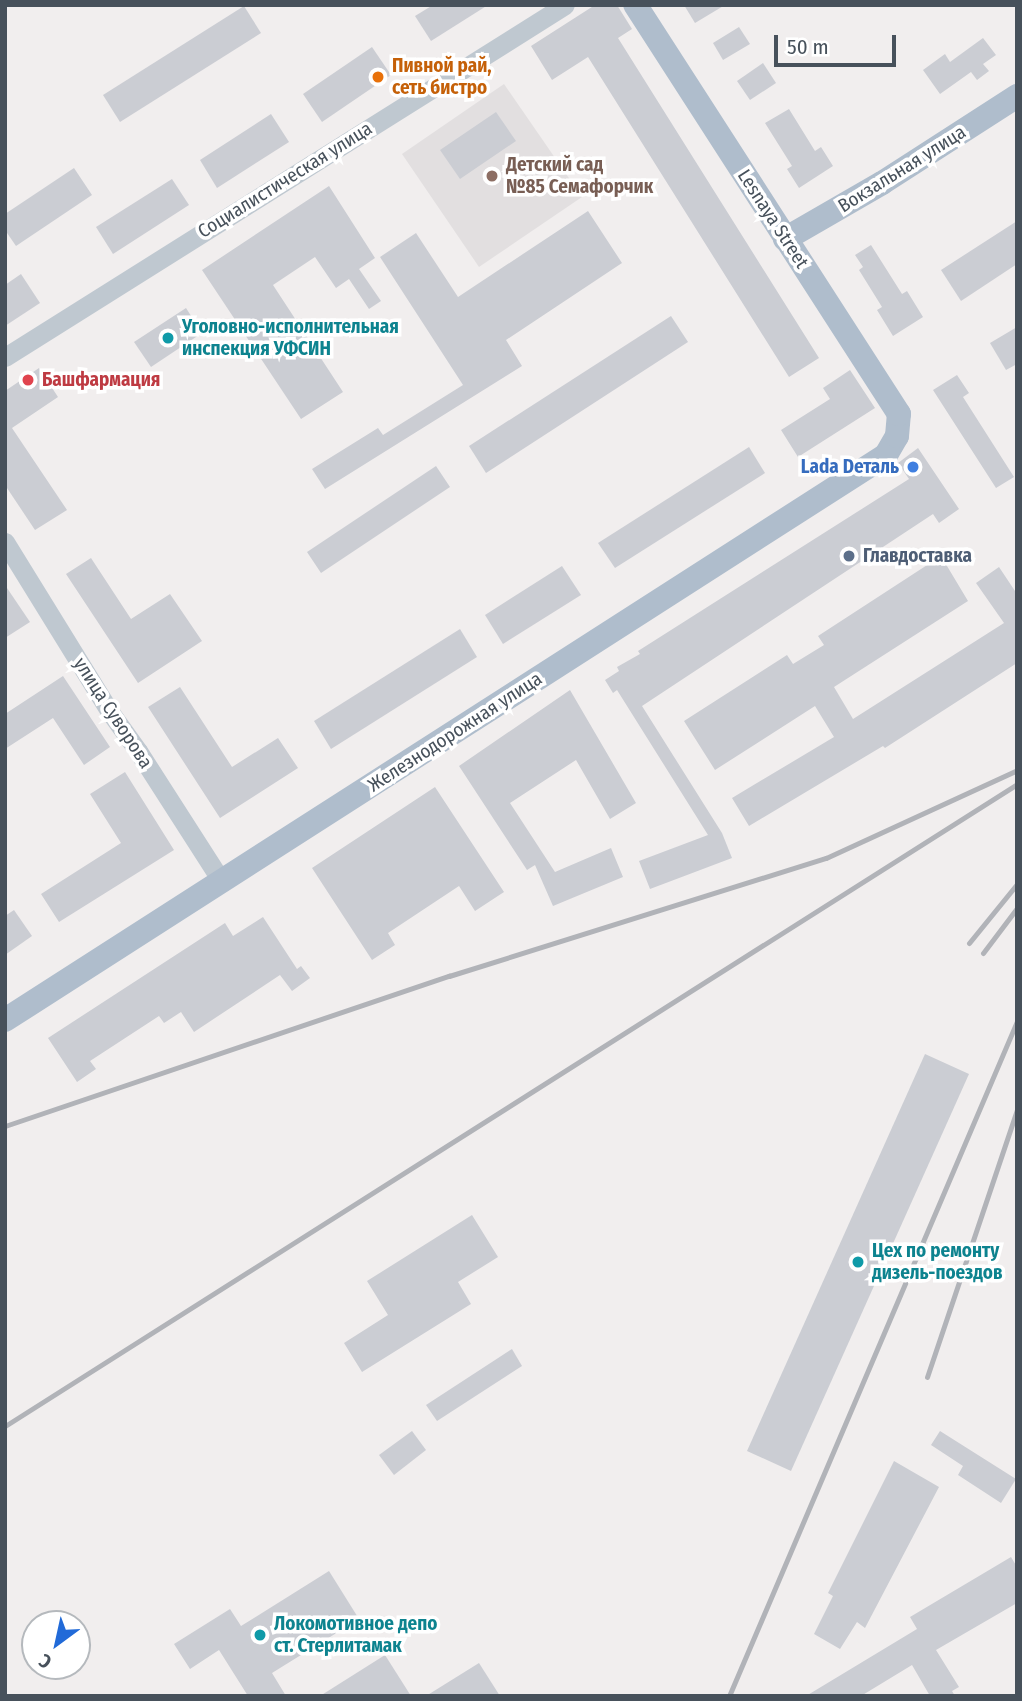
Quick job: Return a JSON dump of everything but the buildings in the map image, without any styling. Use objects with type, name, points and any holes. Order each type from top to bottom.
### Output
[{"type":"main road","name":"Lesnaya Street","points":[[635,5],[899,414],[897,436]]},
{"type":"main road","name":"Вокзальная улица","points":[[785,239],[882,183],[1017,96]]},
{"type":"main road","name":"Железнодорожная улица","points":[[5,1020],[886,454],[897,436]]},
{"type":"street","name":"Социалистическая улица","points":[[5,357],[565,5]]},
{"type":"street","name":"улица Суворова","points":[[5,542],[110,712],[222,882]]},
{"type":"shaded area","name":"Детский сад №85 Семафорчик","points":[[504,84],[582,197],[479,267],[402,154]]},
{"type":"railway","points":[[5,1126],[449,976],[826,858],[1017,770]]},
{"type":"railway","points":[[5,1426],[1017,784]]},
{"type":"railway","points":[[969,943],[1017,884]]},
{"type":"railway","points":[[983,953],[1017,908]]},
{"type":"railway","points":[[729,1696],[1017,1021]]},
{"type":"railway","points":[[927,1377],[1017,1109]]},
{"type":"place","name":"Пивной рай, сеть бистро","points":[[378,77]]},
{"type":"place","name":"Детский сад №85 Семафорчик","points":[[492,176]]},
{"type":"place","name":"Уголовно-исполнительная инспекция УФСИН","points":[[168,338]]},
{"type":"place","name":"Башфармация","points":[[28,380]]},
{"type":"place","name":"Lada Dеталь","points":[[913,467]]},
{"type":"place","name":"Главдоставка","points":[[849,556]]},
{"type":"place","name":"Цех по ремонту дизель-поездов","points":[[858,1262]]},
{"type":"place","name":"Локомотивное депо ст. Стерлитамак","points":[[260,1635]]}]
